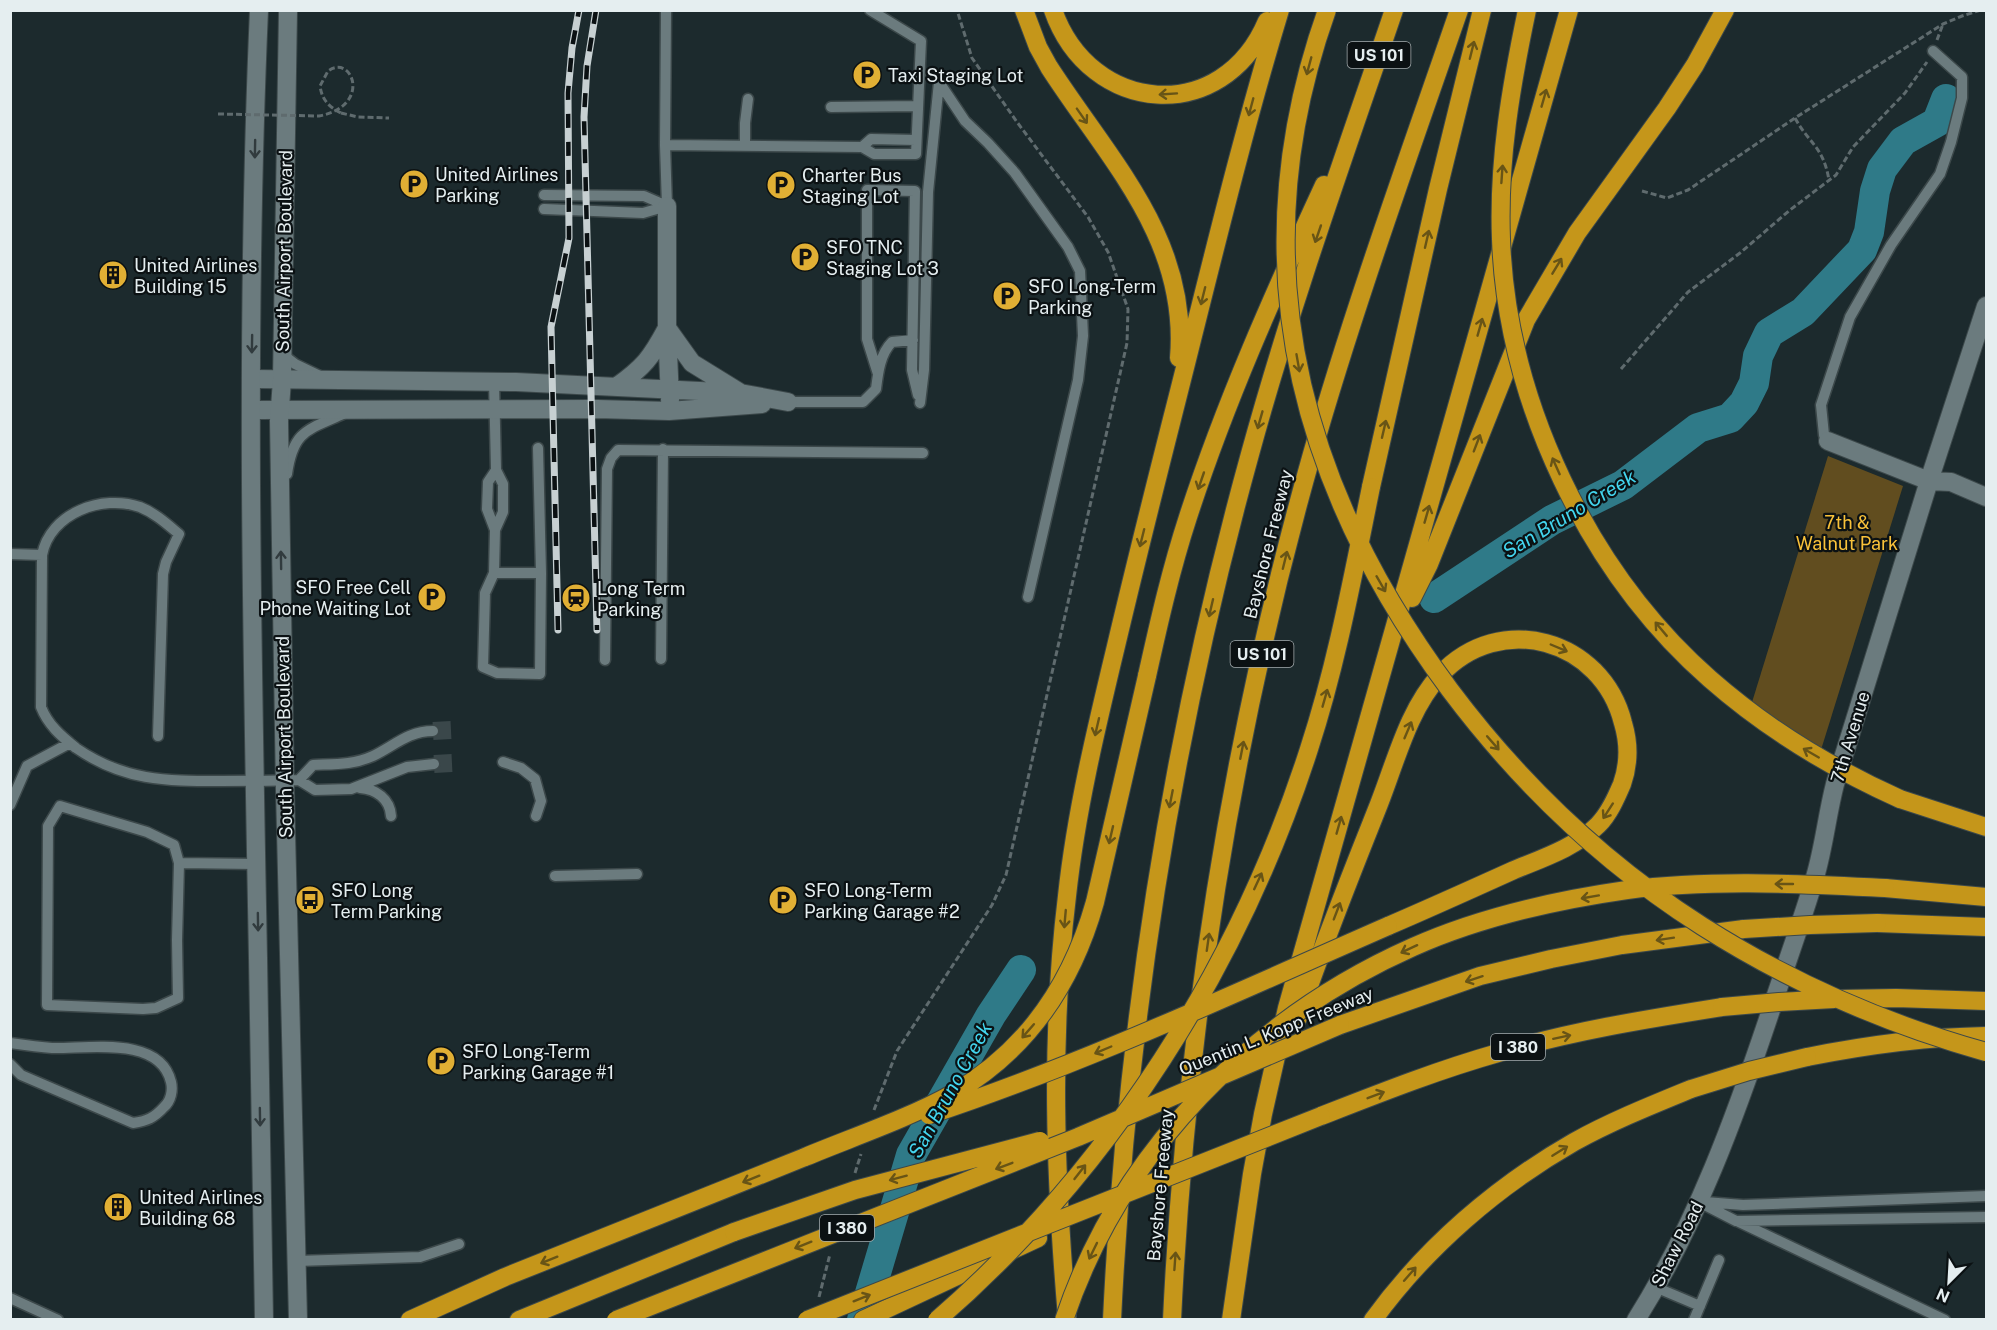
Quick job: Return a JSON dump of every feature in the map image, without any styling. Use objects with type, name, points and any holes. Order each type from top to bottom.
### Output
[{"type":"highway","points":[[1024,10],[1049,67],[1150,218],[1162,243],[1170,269],[1179,317],[1180,353],[1174,397],[1156,481]]},
{"type":"highway","points":[[1053,10],[1073,49],[1093,70],[1110,82],[1129,90],[1166,95],[1199,88],[1230,73],[1251,50],[1271,10]]},
{"type":"highway","points":[[1066,1320],[1055,1111],[1059,996],[1067,895],[1090,755],[1156,481],[1251,106],[1280,10]]},
{"type":"highway","points":[[1327,10],[1301,98],[1289,171],[1286,243],[1296,356],[1307,408],[1334,488],[1365,554],[1413,637],[1462,706],[1517,770],[1586,837],[1670,904],[1739,949],[1827,995],[1902,1025],[1986,1052]]},
{"type":"highway","name":"US 101","points":[[1112,1320],[1124,1144],[1135,1034],[1154,895],[1181,743],[1213,600],[1251,450],[1305,275],[1394,10]]},
{"type":"highway","name":"Bayshore Freeway","points":[[1172,1320],[1180,1187],[1198,1017],[1222,853],[1256,679],[1289,542],[1328,402],[1363,290],[1459,10]]},
{"type":"highway","points":[[938,1320],[1030,1231],[1091,1158],[1150,1077],[1216,968],[1269,858],[1310,748],[1340,639],[1371,487],[1438,189],[1482,10]]},
{"type":"highway","points":[[1527,10],[1505,128],[1501,185],[1501,240],[1516,350],[1532,405],[1570,498],[1601,550],[1632,595],[1669,638],[1709,678],[1755,716],[1801,747],[1848,774],[1900,799],[1986,827]]},
{"type":"highway","points":[[1231,1320],[1263,1114],[1287,1008],[1569,10]]},
{"type":"highway","points":[[1394,631],[1429,564],[1526,320],[1577,233],[1667,108],[1695,65],[1725,10]]},
{"type":"highway","points":[[410,1320],[505,1277],[920,1109],[951,1094],[978,1077],[1002,1057],[1041,1015],[1060,988],[1086,934],[1173,567],[1207,464],[1275,290],[1364,99]]},
{"type":"highway","points":[[805,1157],[1025,1081],[1151,1029],[1388,926],[1564,848],[1598,825],[1609,811],[1625,775],[1628,754],[1621,712],[1611,692],[1597,673],[1581,659],[1562,648],[1540,641],[1520,639],[1500,641],[1478,648],[1459,659],[1427,690],[1403,742],[1308,988],[1276,1095],[1244,1229]]},
{"type":"highway","points":[[1066,1320],[1093,1249],[1119,1201],[1149,1156],[1187,1109],[1224,1071],[1267,1034],[1311,1001],[1414,946],[1515,913],[1628,890],[1736,884],[1885,888],[1986,897]]},
{"type":"highway","name":"Quentin L. Kopp Freeway","points":[[616,1320],[1078,1137],[1340,1024],[1480,976],[1622,945],[1744,929],[1877,924],[1986,927]]},
{"type":"highway","name":"I 380","points":[[807,1320],[1321,1116],[1500,1052],[1612,1026],[1722,1007],[1836,999],[1896,998],[1986,1002]]},
{"type":"highway","points":[[1373,1320],[1416,1267],[1452,1231],[1531,1169],[1593,1132],[1630,1114],[1691,1089],[1749,1071],[1807,1057],[1862,1046],[1914,1040],[1986,1036]]},
{"type":"highway","points":[[519,1320],[734,1232],[855,1190],[1042,1141],[1078,1137]]},
{"type":"highway","points":[[864,1320],[908,1297],[1206,1162]]},
{"type":"street","name":"South Airport Boulevard","points":[[259,10],[251,379],[250,584],[264,1320]]},
{"type":"street","name":"South Airport Boulevard","points":[[288,10],[280,522],[292,780],[298,1320]]},
{"type":"street","points":[[667,206],[669,411]]},
{"type":"street","name":"7th Avenue","points":[[1715,1166],[1748,1081],[1815,876],[1835,784],[1929,480],[1986,306]]},
{"type":"street","points":[[616,387],[640,370],[655,351],[667,328]]},
{"type":"street","points":[[667,328],[692,363],[740,393]]},
{"type":"street","points":[[251,379],[494,381],[740,393],[788,402]]},
{"type":"street","points":[[251,410],[597,409],[669,411],[788,402]]},
{"type":"street","points":[[1828,441],[1929,480],[1951,482],[1986,497]]},
{"type":"street","name":"Shaw Road","points":[[1636,1320],[1675,1255],[1715,1166]]},
{"type":"lane","points":[[666,10],[667,206]]},
{"type":"lane","points":[[665,145],[862,147],[874,154],[916,154],[921,41],[870,10]]},
{"type":"lane","points":[[1828,441],[1824,435],[1821,405],[1850,316],[1891,245],[1940,174],[1951,142],[1962,98],[1962,76],[1933,51]]},
{"type":"lane","points":[[878,374],[867,339],[867,190],[915,191],[912,370],[920,403],[924,370],[928,192],[939,82],[965,121],[1015,173],[1068,247],[1080,271],[1083,336],[1078,380],[1028,597]]},
{"type":"lane","points":[[745,146],[748,99]]},
{"type":"lane","points":[[831,107],[918,106]]},
{"type":"lane","points":[[862,147],[871,139],[916,140]]},
{"type":"lane","points":[[544,195],[644,196],[667,206]]},
{"type":"lane","points":[[544,209],[643,213],[667,206]]},
{"type":"lane","points":[[788,402],[863,402],[876,389],[885,349],[892,342],[913,340]]},
{"type":"lane","points":[[282,354],[315,375],[341,381]]},
{"type":"lane","points":[[494,381],[496,470],[503,484],[503,512],[495,530]]},
{"type":"lane","points":[[280,522],[290,454],[296,444],[306,431],[317,424],[350,411]]},
{"type":"lane","points":[[496,470],[488,482],[487,509],[495,530],[494,573],[485,593],[483,667],[497,673],[540,674],[538,448]]},
{"type":"lane","points":[[661,659],[663,449]]},
{"type":"lane","points":[[605,660],[608,469],[611,458],[618,450],[923,453]]},
{"type":"lane","points":[[158,736],[163,574],[179,534],[157,516],[140,507],[121,503],[84,507],[49,534],[42,555],[41,707],[51,726],[86,754],[135,776],[168,781],[292,780],[315,790],[370,789],[380,795],[389,806],[392,816]]},
{"type":"lane","points":[[10,554],[42,555]]},
{"type":"lane","points":[[494,573],[540,573]]},
{"type":"lane","points":[[292,780],[313,765],[358,762],[410,735],[433,731]]},
{"type":"lane","points":[[10,805],[27,766],[70,743]]},
{"type":"lane","points":[[503,762],[521,768],[535,779],[542,801],[536,816]]},
{"type":"lane","points":[[357,788],[408,767],[434,764]]},
{"type":"lane","points":[[60,806],[147,832],[174,845],[179,863],[178,998],[156,1008],[143,1009],[47,1005],[48,826],[60,806]]},
{"type":"lane","points":[[179,863],[256,864]]},
{"type":"lane","points":[[555,876],[636,874]]},
{"type":"lane","points":[[10,1043],[53,1048],[101,1046],[144,1053],[158,1061],[169,1074],[173,1089],[167,1105],[149,1121],[133,1123],[21,1075],[10,1065]]},
{"type":"lane","points":[[1699,1202],[1743,1204],[1986,1196]]},
{"type":"lane","points":[[1699,1202],[1945,1320]]},
{"type":"lane","points":[[1736,1221],[1986,1217]]},
{"type":"lane","points":[[297,1261],[420,1257],[459,1244]]},
{"type":"lane","points":[[1694,1320],[1719,1260]]},
{"type":"lane","points":[[1655,1287],[1700,1306]]},
{"type":"lane","points":[[10,1298],[58,1320]]},
{"type":"path","points":[[873,1115],[879,1093],[897,1051],[992,905],[1006,875],[1127,343],[1128,309],[1108,252],[1088,217],[972,58],[957,10]]},
{"type":"path","points":[[1642,191],[1667,198],[1688,190],[1942,24],[1981,10]]},
{"type":"path","points":[[1621,369],[1688,292],[1740,254],[1836,175],[1853,147],[1905,93],[1927,63],[1942,24]]},
{"type":"path","points":[[218,114],[319,116],[335,112],[341,108],[348,102],[353,88],[351,76],[342,68],[337,67],[328,71],[320,86],[326,104],[335,111],[341,113],[352,117],[389,118]]},
{"type":"path","points":[[1795,118],[1826,162],[1829,180]]},
{"type":"path","points":[[852,1181],[862,1148]]},
{"type":"path","points":[[818,1299],[832,1247]]},
{"type":"green space","name":"7th & Walnut Park","points":[[1828,456],[1903,486],[1816,766],[1749,712]]},
{"type":"waterway","name":"San Bruno Creek","points":[[1434,598],[1552,520],[1623,485],[1698,428],[1730,418],[1744,403],[1754,383],[1758,356],[1769,333],[1803,312],[1862,250],[1869,232],[1875,191],[1882,169],[1903,141],[1937,122],[1946,99]]},
{"type":"waterway","name":"San Bruno Creek","points":[[862,1320],[911,1155],[991,1015],[1021,970]]},
{"type":"tunnel","points":[[433,731],[453,730]]},
{"type":"tunnel","points":[[434,764],[454,763]]},
{"type":"railway","points":[[558,630],[551,327],[569,238],[568,93],[572,48],[579,10]]},
{"type":"railway","points":[[596,10],[587,66],[584,117],[597,630]]},
{"type":"place","name":"Taxi Staging Lot","points":[[867,75]]},
{"type":"place","name":"United Airlines Parking","points":[[414,184]]},
{"type":"place","name":"Charter Bus Staging Lot","points":[[781,185]]},
{"type":"place","name":"SFO TNC Staging Lot 3","points":[[805,257]]},
{"type":"place","name":"United Airlines Building 15","points":[[113,275]]},
{"type":"place","name":"SFO Long-Term Parking","points":[[1007,296]]},
{"type":"place","name":"SFO Free Cell Phone Waiting Lot","points":[[432,597]]},
{"type":"place","name":"Long Term Parking","points":[[576,598]]},
{"type":"place","name":"SFO Long Term Parking","points":[[310,900]]},
{"type":"place","name":"SFO Long-Term Parking Garage #2","points":[[783,900]]},
{"type":"place","name":"SFO Long-Term Parking Garage #1","points":[[441,1061]]},
{"type":"place","name":"United Airlines Building 68","points":[[118,1207]]}]
